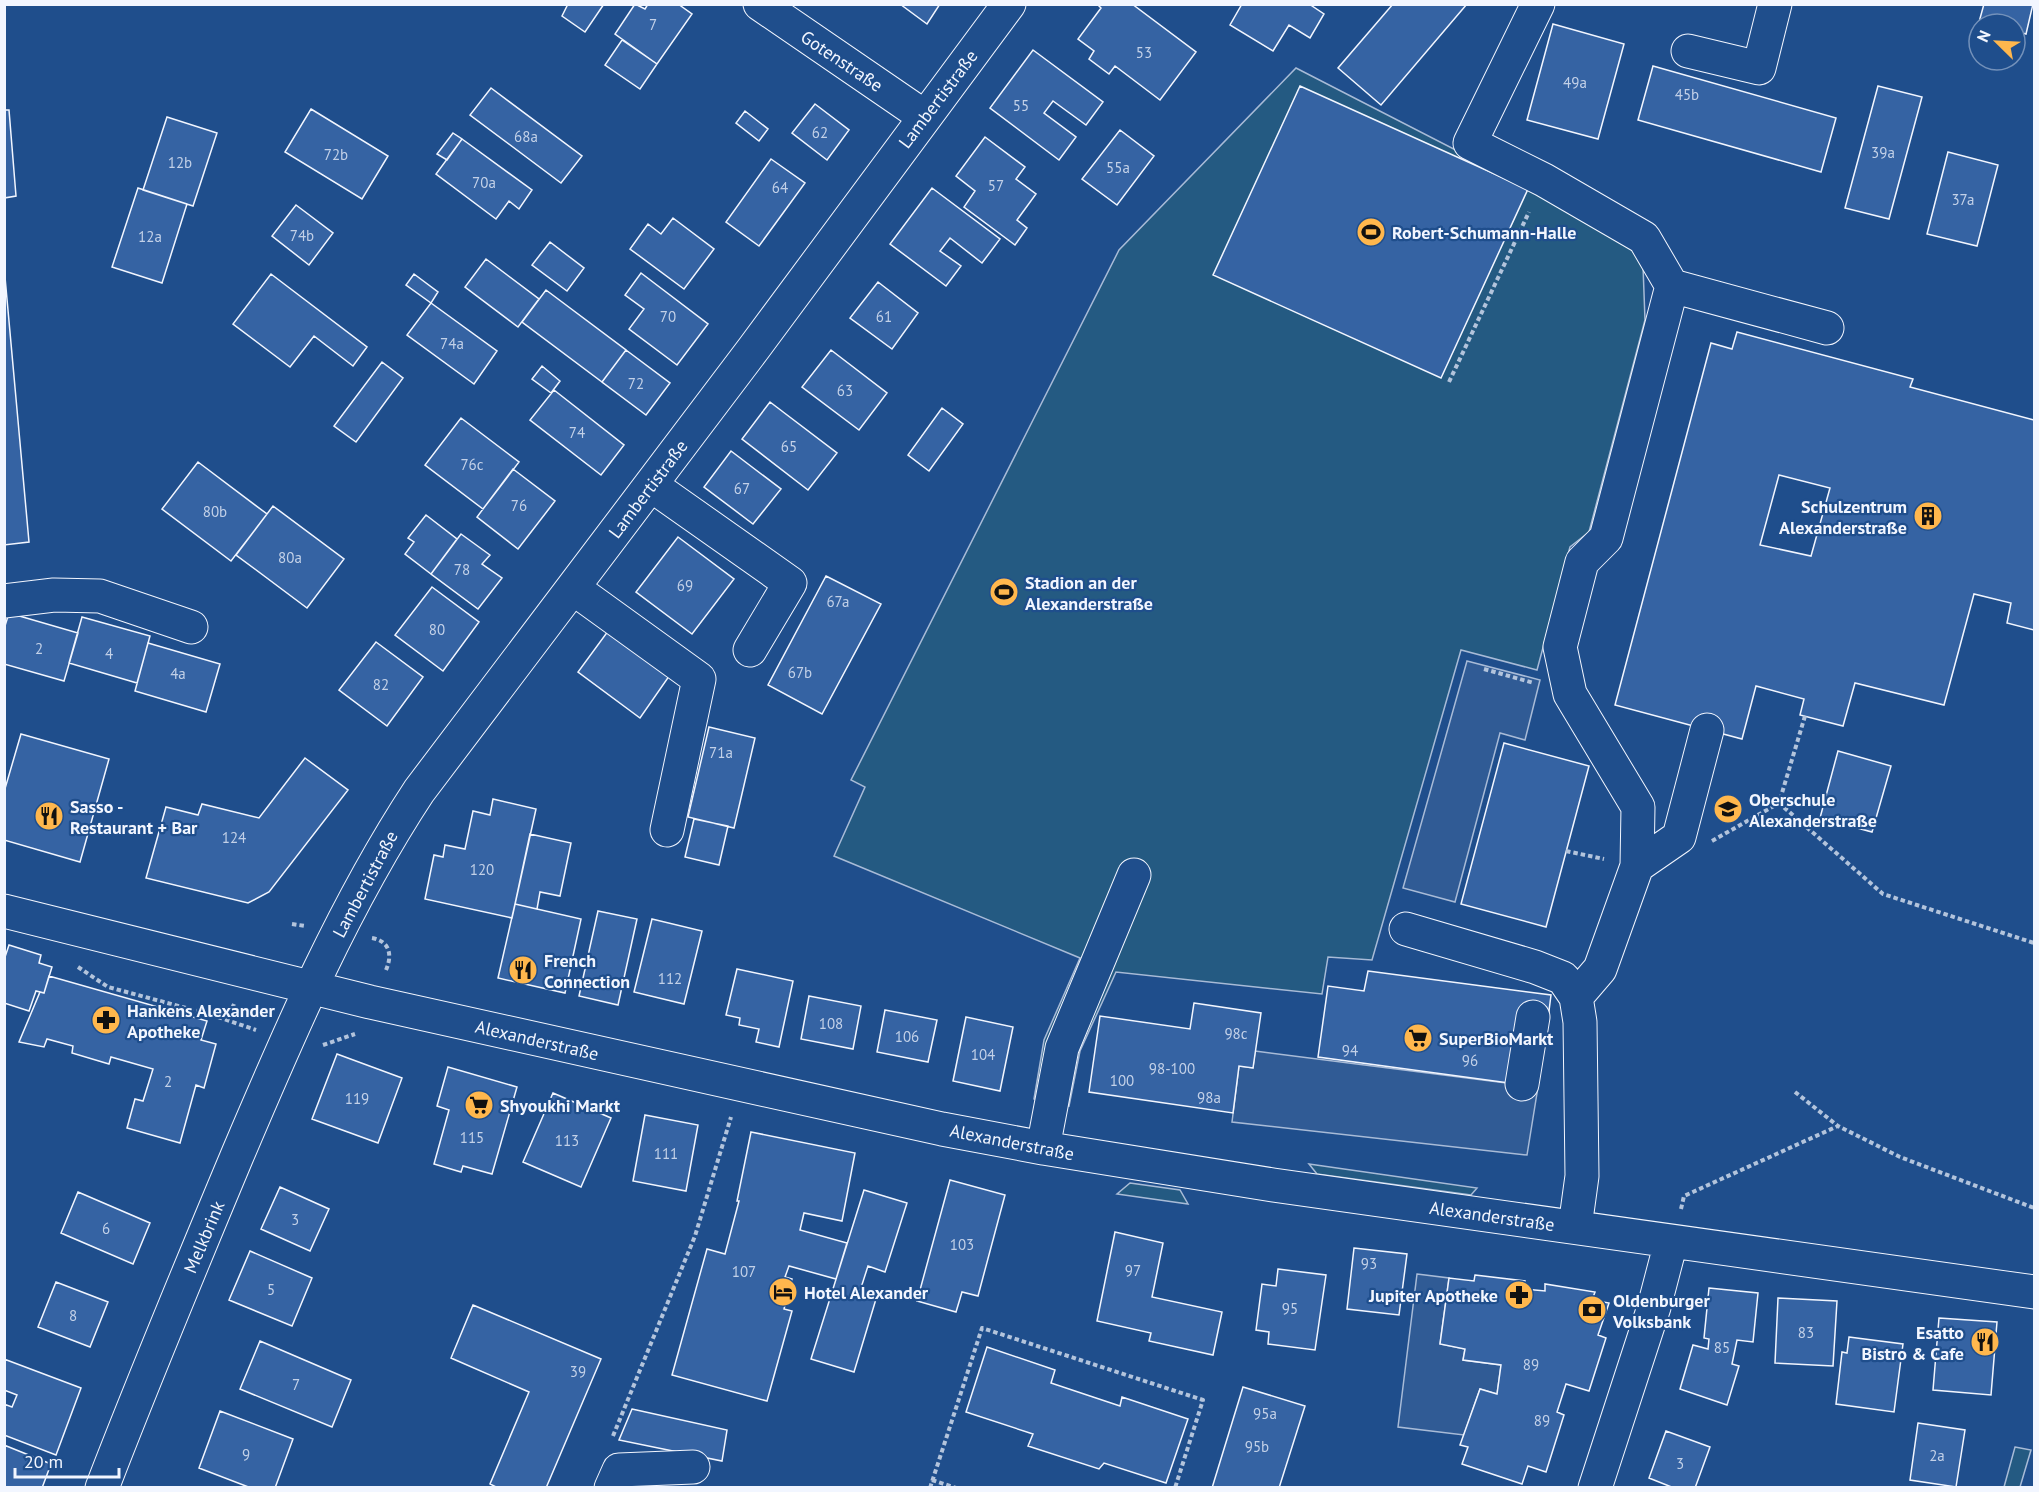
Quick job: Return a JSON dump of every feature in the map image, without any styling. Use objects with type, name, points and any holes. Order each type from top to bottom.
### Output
[{"type":"street","name":"Gotenstraße","points":[[760,4],[925,117]]},
{"type":"street","name":"Lambertistraße","points":[[310,988],[381,852],[419,791],[651,485],[1009,4]]},
{"type":"street","points":[[1538,4],[1470,143],[1544,180],[1644,238],[1672,286],[1827,328]]},
{"type":"street","points":[[1688,51],[1760,68],[1775,4]]},
{"type":"street","points":[[1576,997],[1600,969],[1637,866],[1638,807],[1570,693],[1560,647],[1582,562],[1606,538],[1672,286]]},
{"type":"street","points":[[651,485],[789,583],[750,650]]},
{"type":"street","points":[[573,588],[699,679],[667,830]]},
{"type":"street","points":[[4,601],[54,596],[100,596],[191,627]]},
{"type":"street","points":[[1637,866],[1679,837],[1707,730]]},
{"type":"street","points":[[1043,1148],[1062,1048],[1134,875]]},
{"type":"street","name":"Alexanderstraße","points":[[4,911],[310,988],[942,1129],[1043,1148],[1273,1185],[2034,1292]]},
{"type":"street","points":[[1406,929],[1535,967],[1563,978],[1576,997],[1580,1022],[1582,1176],[1575,1227]]},
{"type":"street","name":"Melkbrink","points":[[102,1488],[157,1345],[310,988]]},
{"type":"street","points":[[1522,1084],[1533,1017]]},
{"type":"street","points":[[1595,1488],[1654,1307],[1671,1242]]},
{"type":"street","points":[[615,1479],[693,1467]]},
{"type":"path","points":[[1449,382],[1544,180]]},
{"type":"path","points":[[1484,669],[1570,693]]},
{"type":"path","points":[[1679,837],[1714,842],[1779,803],[1805,716]]},
{"type":"path","points":[[1779,803],[1883,894],[2034,943]]},
{"type":"path","points":[[371,938],[386,944],[389,964]]},
{"type":"path","points":[[75,965],[108,987],[254,1030]]},
{"type":"path","points":[[227,1021],[237,996]]},
{"type":"path","points":[[322,1045],[355,1035],[359,1028]]},
{"type":"path","points":[[615,1479],[613,1435],[695,1236],[741,1084]]},
{"type":"path","points":[[1795,1092],[1838,1126],[1900,1157],[2034,1208]]},
{"type":"path","points":[[1671,1242],[1684,1196],[1838,1126]]},
{"type":"path","points":[[930,1488],[982,1328],[1203,1400],[1175,1488]]},
{"type":"path","points":[[932,1480],[956,1488]]},
{"type":"shaded area","points":[[1296,68],[1627,238],[1643,266],[1645,320],[1589,532],[1570,547],[1537,670],[1461,650],[1372,960],[1328,957],[1322,994],[1116,972],[1080,1051],[1069,1106],[1034,1099],[1044,1040],[1080,958],[834,856],[865,787],[851,780],[1119,250]]},
{"type":"shaded area","points":[[1467,661],[1540,680],[1525,740],[1500,733],[1455,902],[1403,888]]},
{"type":"shaded area","points":[[1255,1051],[1538,1087],[1527,1155],[1232,1122],[1239,1066],[1253,1068]]},
{"type":"shaded area","points":[[1309,1164],[1477,1188],[1471,1195],[1317,1174]]},
{"type":"shaded area","points":[[1130,1183],[1180,1190],[1188,1204],[1117,1194]]},
{"type":"shaded area","points":[[1417,1274],[1449,1278],[1440,1344],[1465,1349],[1463,1360],[1501,1365],[1497,1394],[1480,1389],[1464,1435],[1398,1427]]},
{"type":"shaded area","points":[[2015,1447],[2031,1450],[2020,1487],[2004,1487]]},
{"type":"building","points":[[568,4],[604,4],[585,32],[562,16]]},
{"type":"building","points":[[635,4],[645,9],[648,4],[678,4],[692,14],[657,64],[615,34]]},
{"type":"building","points":[[900,4],[940,4],[927,24]]},
{"type":"building","points":[[1097,4],[1132,4],[1196,52],[1160,100],[1115,66],[1109,74],[1089,59],[1094,51],[1078,39],[1101,8]]},
{"type":"building","points":[[1242,4],[1309,4],[1324,14],[1310,38],[1289,25],[1273,51],[1230,25]]},
{"type":"building","points":[[1393,4],[1467,4],[1381,105],[1338,68]]},
{"type":"building","points":[[1984,4],[2033,4],[2027,30],[2027,12],[1982,12]]},
{"type":"building","points":[[1553,24],[1624,44],[1598,139],[1527,120]]},
{"type":"building","points":[[622,40],[657,64],[640,89],[605,65]]},
{"type":"building","points":[[1033,50],[1103,102],[1086,125],[1053,101],[1044,113],[1076,137],[1059,160],[990,108]]},
{"type":"building","points":[[1653,66],[1836,118],[1821,172],[1638,120]]},
{"type":"building","name":"Robert-Schumann-Halle","points":[[1300,86],[1528,189],[1441,378],[1213,275]]},
{"type":"building","points":[[1878,86],[1922,97],[1889,219],[1845,208]]},
{"type":"building","points":[[491,88],[582,156],[561,183],[470,115]]},
{"type":"building","points":[[815,104],[849,130],[827,160],[792,133]]},
{"type":"building","points":[[311,109],[388,156],[362,199],[285,152]]},
{"type":"building","points":[[4,110],[9,110],[16,196],[4,198]]},
{"type":"building","points":[[745,111],[768,129],[759,141],[736,123]]},
{"type":"building","points":[[167,117],[217,133],[193,206],[143,190]]},
{"type":"building","points":[[1120,130],[1154,156],[1117,205],[1082,179]]},
{"type":"building","points":[[453,133],[462,139],[447,160],[437,154]]},
{"type":"building","points":[[985,137],[1025,167],[1016,179],[1036,194],[1017,220],[1027,228],[1015,245],[964,207],[975,191],[956,176]]},
{"type":"building","points":[[462,139],[532,190],[519,209],[509,201],[496,219],[436,174]]},
{"type":"building","points":[[1948,152],[1998,165],[1977,246],[1927,234]]},
{"type":"building","points":[[771,159],[805,183],[759,246],[726,222]]},
{"type":"building","points":[[138,188],[187,204],[162,283],[112,267]]},
{"type":"building","points":[[932,188],[1000,239],[982,263],[950,238],[940,251],[961,266],[946,286],[890,244]]},
{"type":"building","points":[[296,205],[333,233],[309,265],[272,236]]},
{"type":"building","points":[[673,218],[714,249],[684,289],[630,249],[648,224],[661,234]]},
{"type":"building","points":[[550,242],[584,268],[567,291],[532,265]]},
{"type":"building","points":[[486,259],[539,299],[518,327],[465,287]]},
{"type":"building","points":[[4,266],[29,542],[4,545]]},
{"type":"building","points":[[641,273],[708,324],[677,365],[629,329],[644,309],[625,295]]},
{"type":"building","points":[[271,274],[367,347],[353,366],[314,336],[290,367],[233,324]]},
{"type":"building","points":[[414,274],[438,292],[431,303],[406,285]]},
{"type":"building","points":[[878,282],[918,313],[892,349],[850,318]]},
{"type":"building","points":[[546,290],[626,350],[602,382],[522,322]]},
{"type":"building","points":[[431,303],[497,351],[474,384],[407,335]]},
{"type":"building","name":"Schulzentrum Alexanderstraße","points":[[1737,332],[1913,379],[1910,387],[2034,420],[2034,630],[2007,623],[2011,603],[1974,594],[1944,705],[1855,683],[1843,726],[1800,715],[1804,699],[1756,686],[1742,739],[1615,705],[1711,343],[1732,349]],"holes":[[[1779,475],[1830,488],[1811,556],[1760,545]]]},
{"type":"building","points":[[626,350],[670,383],[646,415],[602,382]]},
{"type":"building","points":[[831,350],[887,393],[859,430],[802,387]]},
{"type":"building","points":[[382,362],[403,378],[356,442],[334,426]]},
{"type":"building","points":[[542,366],[560,381],[551,393],[532,379]]},
{"type":"building","points":[[554,390],[624,445],[601,475],[530,420]]},
{"type":"building","points":[[770,402],[837,453],[808,490],[742,439]]},
{"type":"building","points":[[942,408],[963,424],[929,471],[908,455]]},
{"type":"building","points":[[461,418],[519,462],[483,509],[425,465]]},
{"type":"building","points":[[731,451],[781,489],[753,524],[704,487]]},
{"type":"building","points":[[198,462],[267,514],[231,561],[162,509]]},
{"type":"building","points":[[513,469],[555,501],[518,549],[477,517]]},
{"type":"building","points":[[273,506],[344,559],[307,608],[236,555]]},
{"type":"building","points":[[426,515],[457,539],[431,574],[405,554],[414,542],[408,538]]},
{"type":"building","points":[[461,534],[490,555],[482,564],[502,578],[478,609],[431,574]]},
{"type":"building","points":[[678,537],[734,579],[692,634],[636,592]]},
{"type":"building","points":[[826,576],[881,604],[822,714],[768,685]]},
{"type":"building","points":[[432,587],[479,622],[443,671],[395,635]]},
{"type":"building","points":[[9,613],[78,633],[64,681],[4,664],[4,629]]},
{"type":"building","points":[[82,617],[150,636],[137,683],[69,663]]},
{"type":"building","points":[[611,627],[672,672],[640,718],[578,672]]},
{"type":"building","points":[[376,642],[423,677],[387,726],[339,690]]},
{"type":"building","points":[[148,643],[220,664],[206,712],[135,691]]},
{"type":"building","points":[[709,727],[755,738],[734,828],[688,817]]},
{"type":"building","name":"Sasso - Restaurant + Bar","points":[[21,734],[109,759],[80,862],[4,840],[4,792]]},
{"type":"building","points":[[1504,743],[1589,766],[1546,927],[1461,904]]},
{"type":"building","points":[[1838,751],[1891,766],[1872,832],[1820,818]]},
{"type":"building","points":[[305,758],[348,790],[269,892],[248,903],[146,878],[166,807],[198,815],[202,804],[259,818]]},
{"type":"building","points":[[493,799],[536,809],[512,918],[425,899],[434,855],[443,857],[445,845],[465,849],[473,811],[490,815]]},
{"type":"building","points":[[694,819],[728,826],[719,865],[685,857]]},
{"type":"building","points":[[530,834],[571,843],[560,896],[540,892],[537,909],[515,904]]},
{"type":"building","points":[[515,904],[581,919],[565,993],[498,978]]},
{"type":"building","points":[[598,911],[637,919],[618,1005],[579,996]]},
{"type":"building","points":[[652,919],[702,931],[684,1004],[634,992]]},
{"type":"building","points":[[9,945],[41,955],[39,963],[52,967],[44,993],[36,991],[29,1011],[4,1003],[4,960]]},
{"type":"building","points":[[737,969],[793,981],[779,1047],[756,1042],[759,1029],[739,1025],[740,1018],[726,1015]]},
{"type":"building","name":"SuperBioMarkt","points":[[1368,971],[1551,995],[1548,1019],[1509,1083],[1318,1057],[1328,986],[1364,991]]},
{"type":"building","points":[[49,976],[207,1021],[201,1040],[216,1044],[204,1088],[196,1085],[180,1143],[127,1128],[135,1099],[143,1101],[153,1069],[111,1057],[109,1064],[72,1053],[73,1046],[47,1039],[44,1047],[19,1042],[40,992],[44,993]]},
{"type":"building","points":[[809,996],[861,1006],[853,1049],[801,1039]]},
{"type":"building","points":[[1194,1003],[1261,1013],[1253,1068],[1239,1066],[1233,1113],[1089,1092],[1100,1016],[1190,1029]]},
{"type":"building","points":[[885,1010],[937,1020],[928,1062],[877,1052]]},
{"type":"building","points":[[966,1017],[1013,1027],[1000,1091],[953,1081]]},
{"type":"building","points":[[337,1054],[402,1078],[378,1143],[312,1119]]},
{"type":"building","points":[[448,1067],[517,1087],[492,1174],[463,1166],[461,1172],[434,1164],[449,1110],[437,1106]]},
{"type":"building","points":[[553,1093],[611,1118],[581,1187],[523,1162]]},
{"type":"building","points":[[645,1115],[698,1125],[686,1191],[633,1181]]},
{"type":"building","points":[[751,1132],[855,1153],[842,1221],[804,1213],[800,1230],[847,1243],[836,1279],[789,1266],[785,1277],[792,1279],[784,1309],[792,1311],[767,1401],[672,1375],[707,1249],[725,1254],[739,1201],[737,1201]]},
{"type":"building","points":[[950,1180],[1005,1195],[978,1296],[962,1292],[956,1312],[917,1301]]},
{"type":"building","points":[[280,1187],[329,1209],[310,1251],[261,1229]]},
{"type":"building","points":[[864,1190],[907,1203],[885,1272],[868,1266],[859,1294],[876,1299],[854,1372],[811,1359]]},
{"type":"building","points":[[78,1192],[150,1223],[133,1264],[61,1233]]},
{"type":"building","points":[[1115,1232],[1163,1243],[1152,1297],[1222,1312],[1213,1355],[1149,1341],[1151,1333],[1097,1321]]},
{"type":"building","points":[[1354,1248],[1407,1254],[1399,1315],[1347,1309]]},
{"type":"building","points":[[250,1251],[312,1278],[292,1326],[229,1300]]},
{"type":"building","points":[[1278,1269],[1326,1275],[1315,1350],[1268,1344],[1269,1332],[1256,1330],[1262,1284],[1276,1286]]},
{"type":"building","points":[[1475,1275],[1525,1281],[1524,1289],[1545,1291],[1545,1284],[1595,1292],[1592,1300],[1609,1303],[1598,1335],[1606,1338],[1589,1391],[1566,1384],[1557,1412],[1564,1415],[1546,1472],[1528,1466],[1522,1484],[1462,1464],[1468,1447],[1460,1445],[1480,1389],[1497,1394],[1501,1365],[1463,1360],[1465,1349],[1440,1344],[1449,1278],[1474,1281]]},
{"type":"building","points":[[56,1282],[108,1302],[90,1347],[38,1327]]},
{"type":"building","points":[[1709,1288],[1758,1293],[1753,1342],[1737,1340],[1732,1364],[1739,1366],[1727,1405],[1680,1389],[1693,1345],[1708,1349],[1709,1339],[1704,1338]]},
{"type":"building","points":[[1778,1298],[1837,1301],[1833,1366],[1775,1363]]},
{"type":"building","points":[[473,1305],[601,1359],[546,1488],[498,1488],[490,1484],[529,1392],[451,1358]]},
{"type":"building","points":[[1939,1318],[1997,1322],[1991,1395],[1933,1390]]},
{"type":"building","points":[[1849,1337],[1903,1344],[1894,1412],[1836,1404],[1842,1352],[1847,1353]]},
{"type":"building","points":[[260,1341],[351,1380],[332,1427],[240,1389]]},
{"type":"building","points":[[987,1347],[1055,1370],[1051,1383],[1120,1406],[1122,1397],[1188,1419],[1166,1483],[1104,1463],[1099,1469],[1028,1446],[1033,1434],[966,1412]]},
{"type":"building","points":[[4,1359],[81,1388],[56,1455],[4,1435],[4,1404],[12,1407],[17,1395],[4,1390]]},
{"type":"building","points":[[1243,1387],[1305,1406],[1279,1488],[1212,1488]]},
{"type":"building","points":[[632,1409],[727,1430],[722,1461],[619,1440]]},
{"type":"building","points":[[220,1411],[293,1439],[275,1488],[251,1488],[199,1468]]},
{"type":"building","points":[[1918,1423],[1965,1430],[1956,1487],[1910,1480]]},
{"type":"building","points":[[1666,1431],[1710,1447],[1695,1488],[1674,1488],[1649,1478]]},
{"type":"building","points":[[4,1445],[51,1464],[42,1488],[4,1488]]},
{"type":"place","name":"Robert-Schumann-Halle","points":[[1371,232]]},
{"type":"place","name":"Schulzentrum Alexanderstraße","points":[[1928,516]]},
{"type":"place","name":"Stadion an der Alexanderstraße","points":[[1004,592]]},
{"type":"place","name":"Oberschule Alexanderstraße","points":[[1728,809]]},
{"type":"place","name":"Sasso - Restaurant + Bar","points":[[49,816]]},
{"type":"place","name":"French Connection","points":[[523,970]]},
{"type":"place","name":"Hankens Alexander Apotheke","points":[[106,1020]]},
{"type":"place","name":"SuperBioMarkt","points":[[1418,1038]]},
{"type":"place","name":"Shyoukhi Markt","points":[[479,1105]]},
{"type":"place","name":"Hotel Alexander","points":[[783,1292]]},
{"type":"place","name":"Jupiter Apotheke","points":[[1519,1295]]},
{"type":"place","name":"Oldenburger Volksbank","points":[[1592,1310]]},
{"type":"place","name":"Esatto Bistro & Cafe","points":[[1985,1342]]}]
